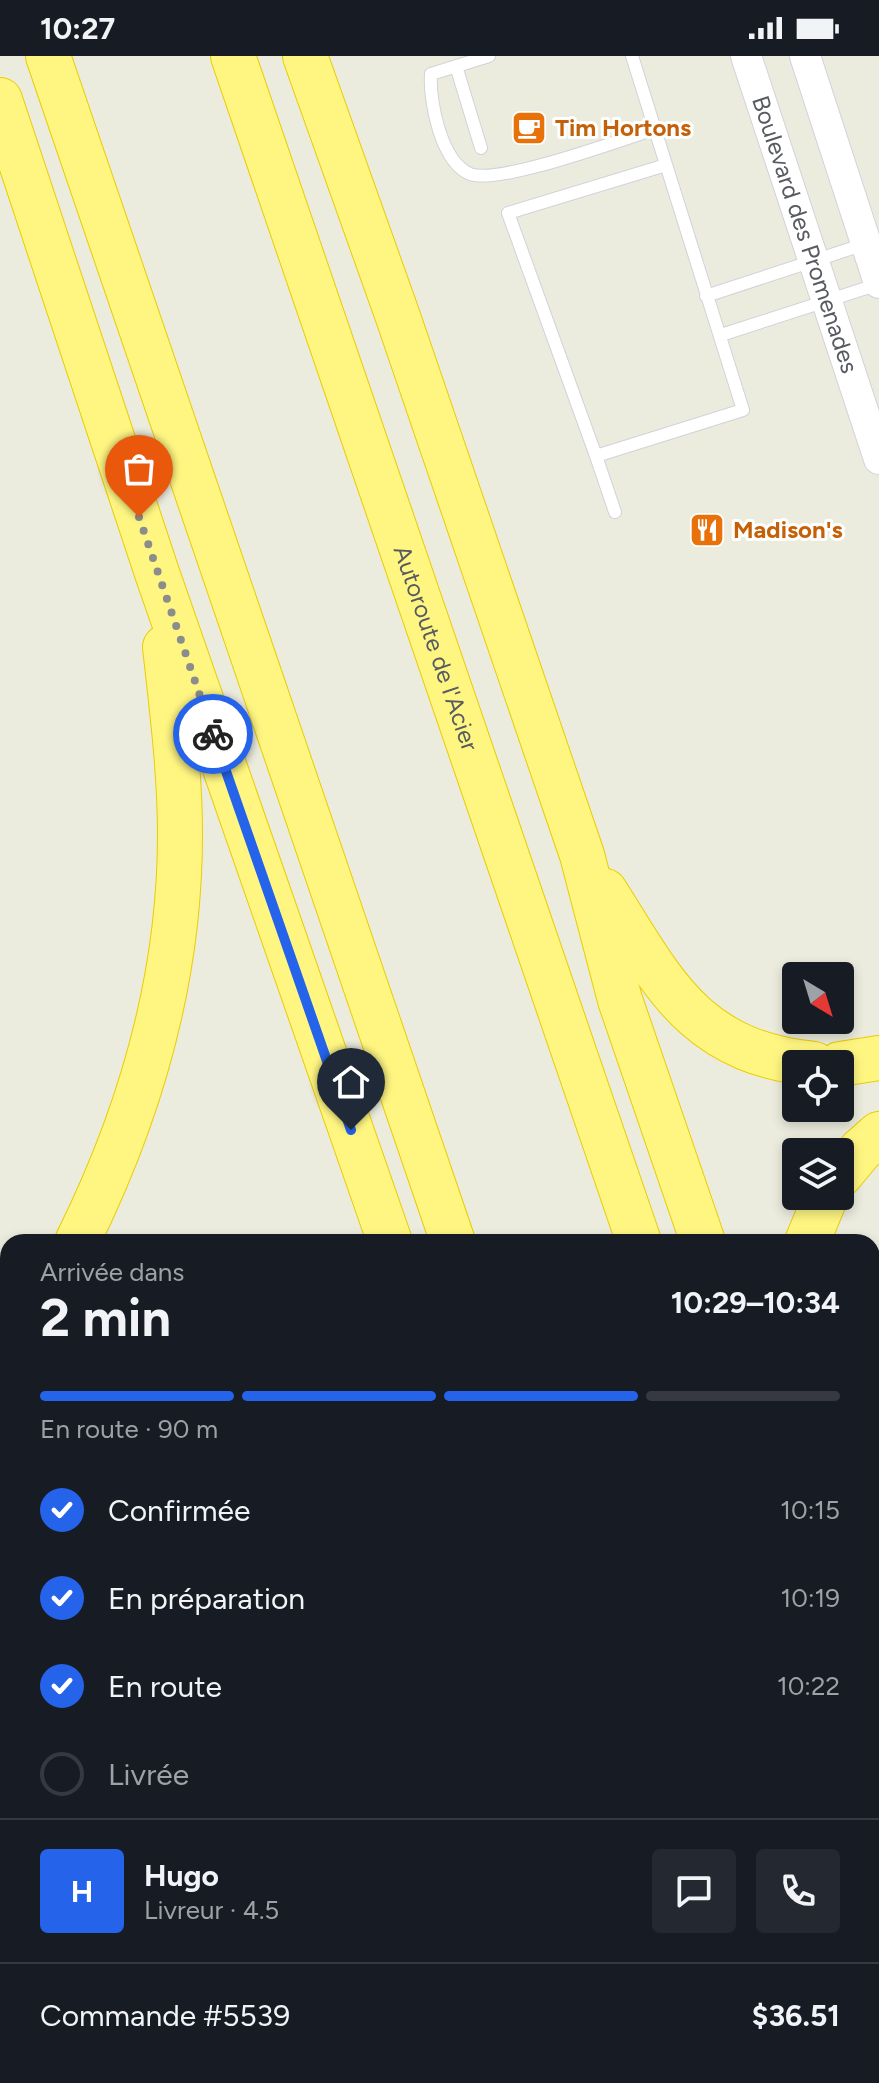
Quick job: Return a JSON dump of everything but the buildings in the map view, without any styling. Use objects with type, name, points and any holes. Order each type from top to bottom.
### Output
[{"type":"highway","points":[[48,56],[450,1234]]},
{"type":"highway","name":"Autoroute de l'Acier","points":[[233,56],[636,1234]]},
{"type":"highway","points":[[305,56],[582,855],[620,1000],[700,1234]]},
{"type":"highway","points":[[0,100],[157,573],[387,1234]]},
{"type":"highway","points":[[81,1234],[128,1129],[149,1059],[171,957],[180,837],[180,792],[157,573]]},
{"type":"highway","points":[[582,855],[665,986],[686,1009],[707,1026],[746,1048],[782,1059]]},
{"type":"highway","points":[[854,1062],[879,1058]]},
{"type":"highway","points":[[810,1234],[820,1210]]},
{"type":"street","name":"Boulevard des Promenades","points":[[746,56],[879,459]]},
{"type":"street","points":[[805,56],[872,241],[879,284]]},
{"type":"lane","points":[[489,56],[431,74],[429,93],[444,140],[461,168],[471,175],[500,175],[655,129]]},
{"type":"lane","points":[[596,456],[743,410],[632,56]]},
{"type":"lane","points":[[456,66],[481,148]]},
{"type":"lane","points":[[615,512],[508,213],[666,165]]},
{"type":"lane","points":[[706,296],[872,241]]},
{"type":"lane","points":[[721,335],[879,284]]},
{"type":"way so far","points":[[139,517],[213,734]]},
{"type":"place","name":"Tim Hortons","points":[[529,128]]},
{"type":"place","name":"Madison's","points":[[707,530]]},
{"type":"route","points":[[213,734],[351,1130]]}]
